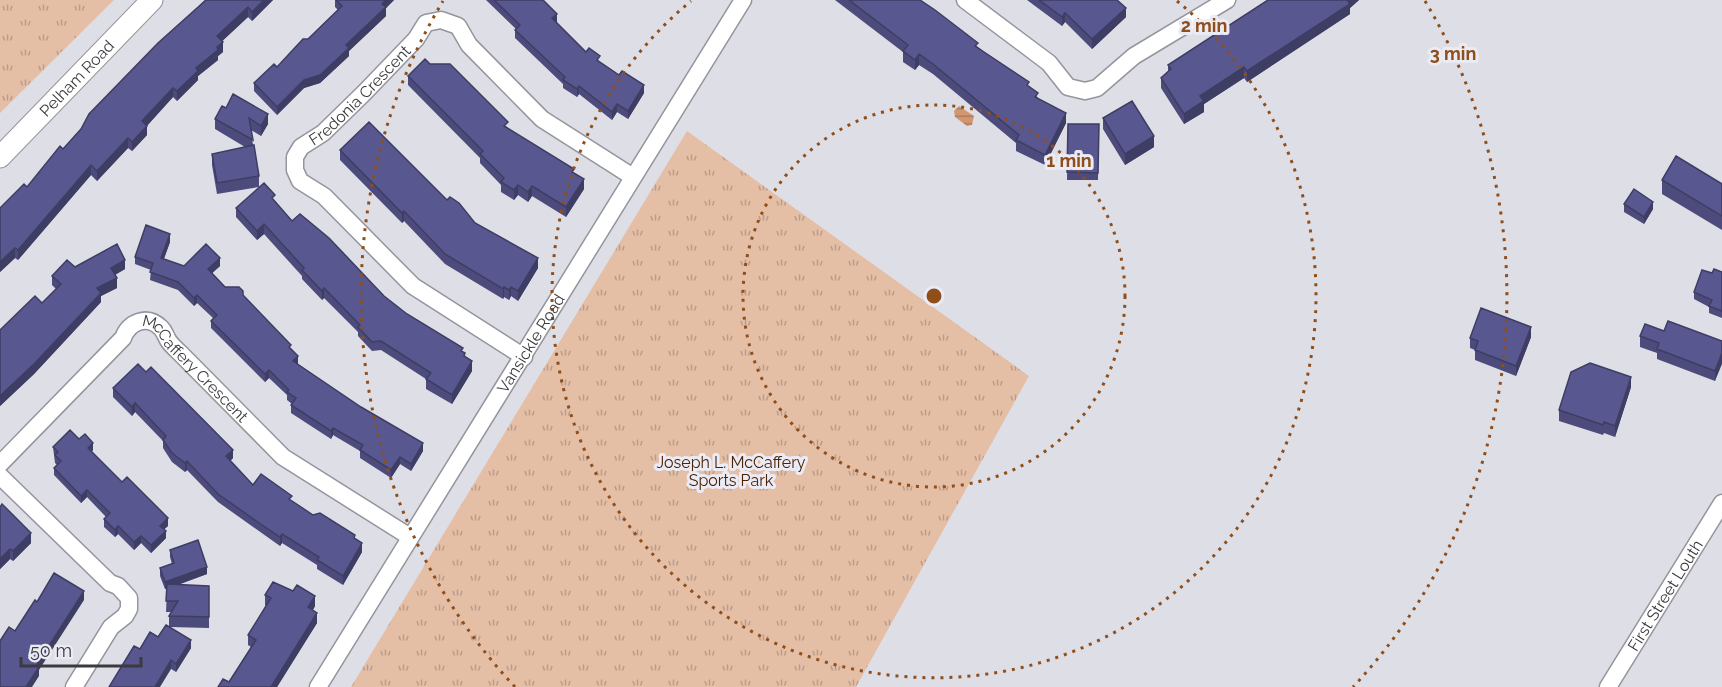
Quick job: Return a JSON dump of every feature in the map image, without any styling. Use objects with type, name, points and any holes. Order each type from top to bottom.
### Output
[{"type":"main road","name":"Pelham Road","points":[[0,157],[152,0]]},
{"type":"street","name":"Vansickle Road","points":[[318,687],[743,0]]},
{"type":"street","points":[[965,0],[1049,63],[1068,87],[1085,91],[1097,88],[1134,56],[1227,0]]},
{"type":"street","name":"Fredonia Crescent","points":[[524,357],[406,280],[324,196],[300,181],[295,170],[298,152],[305,143],[323,133],[364,93],[416,39],[426,23],[441,20],[458,26],[469,45],[542,119],[633,177]]},
{"type":"street","name":"McCaffery Crescent","points":[[0,464],[123,338],[129,326],[139,321],[149,321],[163,329],[168,340],[181,354],[283,457],[410,537]]},
{"type":"street","points":[[0,476],[110,583],[118,586],[129,598],[125,616],[111,627],[74,687]]},
{"type":"street","name":"First Street Louth","points":[[1608,687],[1722,503]]},
{"type":"green space","points":[[0,0],[114,0],[0,113]]},
{"type":"green space","name":"Joseph L. McCaffery Sports Park","points":[[687,131],[1029,376],[856,687],[351,687]]},
{"type":"shaded area","points":[[959,106],[974,116],[972,125],[967,126],[955,117],[954,111]]},
{"type":"building","points":[[206,0],[264,0],[252,12],[248,7],[217,36],[223,42],[217,47],[218,50],[196,68],[198,71],[177,91],[173,88],[142,121],[147,126],[132,142],[128,138],[97,171],[91,165],[18,250],[15,248],[0,262],[0,208],[24,184],[27,187],[60,146],[63,149],[81,129],[89,114],[158,43]]},
{"type":"building","points":[[336,0],[386,0],[382,4],[386,7],[346,45],[349,48],[320,75],[304,80],[277,107],[254,83],[274,64],[277,67],[303,39],[308,39],[342,6]]},
{"type":"building","points":[[494,0],[543,0],[557,14],[552,18],[586,52],[589,48],[600,56],[597,60],[619,75],[622,71],[644,85],[628,111],[617,104],[612,112],[579,86],[577,89],[563,80],[565,77],[515,30],[520,25]]},
{"type":"building","points":[[849,0],[920,0],[978,43],[975,46],[1029,82],[1027,85],[1038,93],[1035,97],[1066,113],[1045,155],[1016,140],[1019,135],[933,64],[919,54],[915,60],[903,51],[908,45]]},
{"type":"building","points":[[1039,0],[1117,0],[1126,8],[1092,39],[1065,13],[1062,17]]},
{"type":"building","points":[[1268,0],[1347,0],[1350,4],[1247,71],[1244,67],[1200,96],[1204,101],[1184,114],[1161,78],[1171,69],[1168,65]]},
{"type":"building","points":[[425,59],[430,64],[450,64],[508,122],[504,126],[574,169],[572,172],[584,179],[566,207],[532,186],[528,192],[518,185],[514,190],[501,182],[504,178],[480,154],[483,151],[408,76]]},
{"type":"building","points":[[233,94],[268,114],[261,126],[249,118],[253,140],[215,119],[222,106],[226,108]]},
{"type":"building","points":[[1132,101],[1154,136],[1125,154],[1103,118]]},
{"type":"building","points":[[369,122],[447,200],[450,197],[459,203],[475,223],[538,258],[518,291],[511,287],[509,290],[504,287],[503,289],[445,254],[340,150]]},
{"type":"building","points":[[1068,124],[1099,124],[1098,173],[1067,172]]},
{"type":"building","points":[[254,145],[259,176],[217,183],[212,154]]},
{"type":"building","points":[[1676,156],[1722,184],[1722,216],[1662,180]]},
{"type":"building","points":[[264,183],[275,195],[272,198],[292,221],[300,214],[329,238],[384,296],[407,314],[463,348],[461,351],[465,353],[464,356],[472,361],[452,395],[426,379],[431,373],[381,341],[372,342],[358,327],[360,325],[324,288],[322,291],[302,270],[304,268],[264,224],[257,231],[236,208]]},
{"type":"building","points":[[1634,189],[1653,202],[1644,217],[1624,204]]},
{"type":"building","points":[[146,225],[170,234],[161,258],[184,266],[206,244],[220,258],[208,269],[225,287],[239,287],[243,291],[243,295],[291,345],[289,347],[298,356],[293,361],[361,407],[423,443],[411,464],[400,457],[391,470],[360,450],[363,445],[333,428],[331,431],[291,405],[296,398],[287,392],[289,390],[269,370],[265,374],[211,321],[217,315],[197,295],[194,298],[178,282],[150,272],[153,263],[135,257]]},
{"type":"building","points":[[117,244],[125,260],[111,268],[117,278],[97,288],[101,293],[34,364],[0,396],[0,330],[35,296],[42,303],[61,284],[52,276],[67,260],[75,267]]},
{"type":"building","points":[[1714,269],[1722,272],[1722,311],[1709,306],[1712,300],[1694,292],[1702,270],[1712,273]]},
{"type":"building","points":[[1481,308],[1531,327],[1516,366],[1475,350],[1478,341],[1470,338]]},
{"type":"building","points":[[1668,321],[1722,341],[1722,353],[1715,371],[1657,349],[1659,343],[1640,336],[1645,324],[1664,331]]},
{"type":"building","points":[[1590,363],[1631,377],[1615,426],[1604,422],[1603,425],[1559,410],[1571,372]]},
{"type":"building","points":[[138,364],[146,372],[151,367],[233,450],[226,456],[253,485],[261,474],[292,496],[289,499],[313,515],[320,513],[355,535],[354,538],[362,543],[343,576],[317,560],[319,557],[282,534],[280,537],[218,494],[187,461],[185,463],[172,453],[163,440],[166,436],[135,403],[132,407],[113,388]]},
{"type":"building","points":[[70,430],[79,439],[85,434],[93,443],[88,448],[122,482],[127,477],[168,518],[160,526],[166,531],[151,545],[141,536],[134,542],[118,526],[115,530],[104,519],[110,513],[87,490],[81,496],[54,468],[61,461],[55,455],[58,452],[53,447]]},
{"type":"building","points":[[2,504],[31,533],[13,551],[10,549],[0,559],[0,507]]},
{"type":"building","points":[[198,540],[207,567],[165,582],[160,568],[174,563],[170,550]]},
{"type":"building","points":[[54,573],[84,591],[36,666],[39,667],[26,687],[0,687],[0,641],[9,627],[15,631],[35,600],[37,602]]},
{"type":"building","points":[[273,582],[293,591],[297,585],[315,596],[308,607],[317,613],[271,687],[218,687],[223,679],[229,682],[256,640],[248,635],[271,598],[265,595]]},
{"type":"building","points":[[167,584],[209,586],[209,617],[169,616],[178,601],[166,601]]},
{"type":"building","points":[[166,625],[191,640],[176,664],[171,660],[155,687],[109,687],[134,646],[140,649],[150,632],[158,637]]}]
